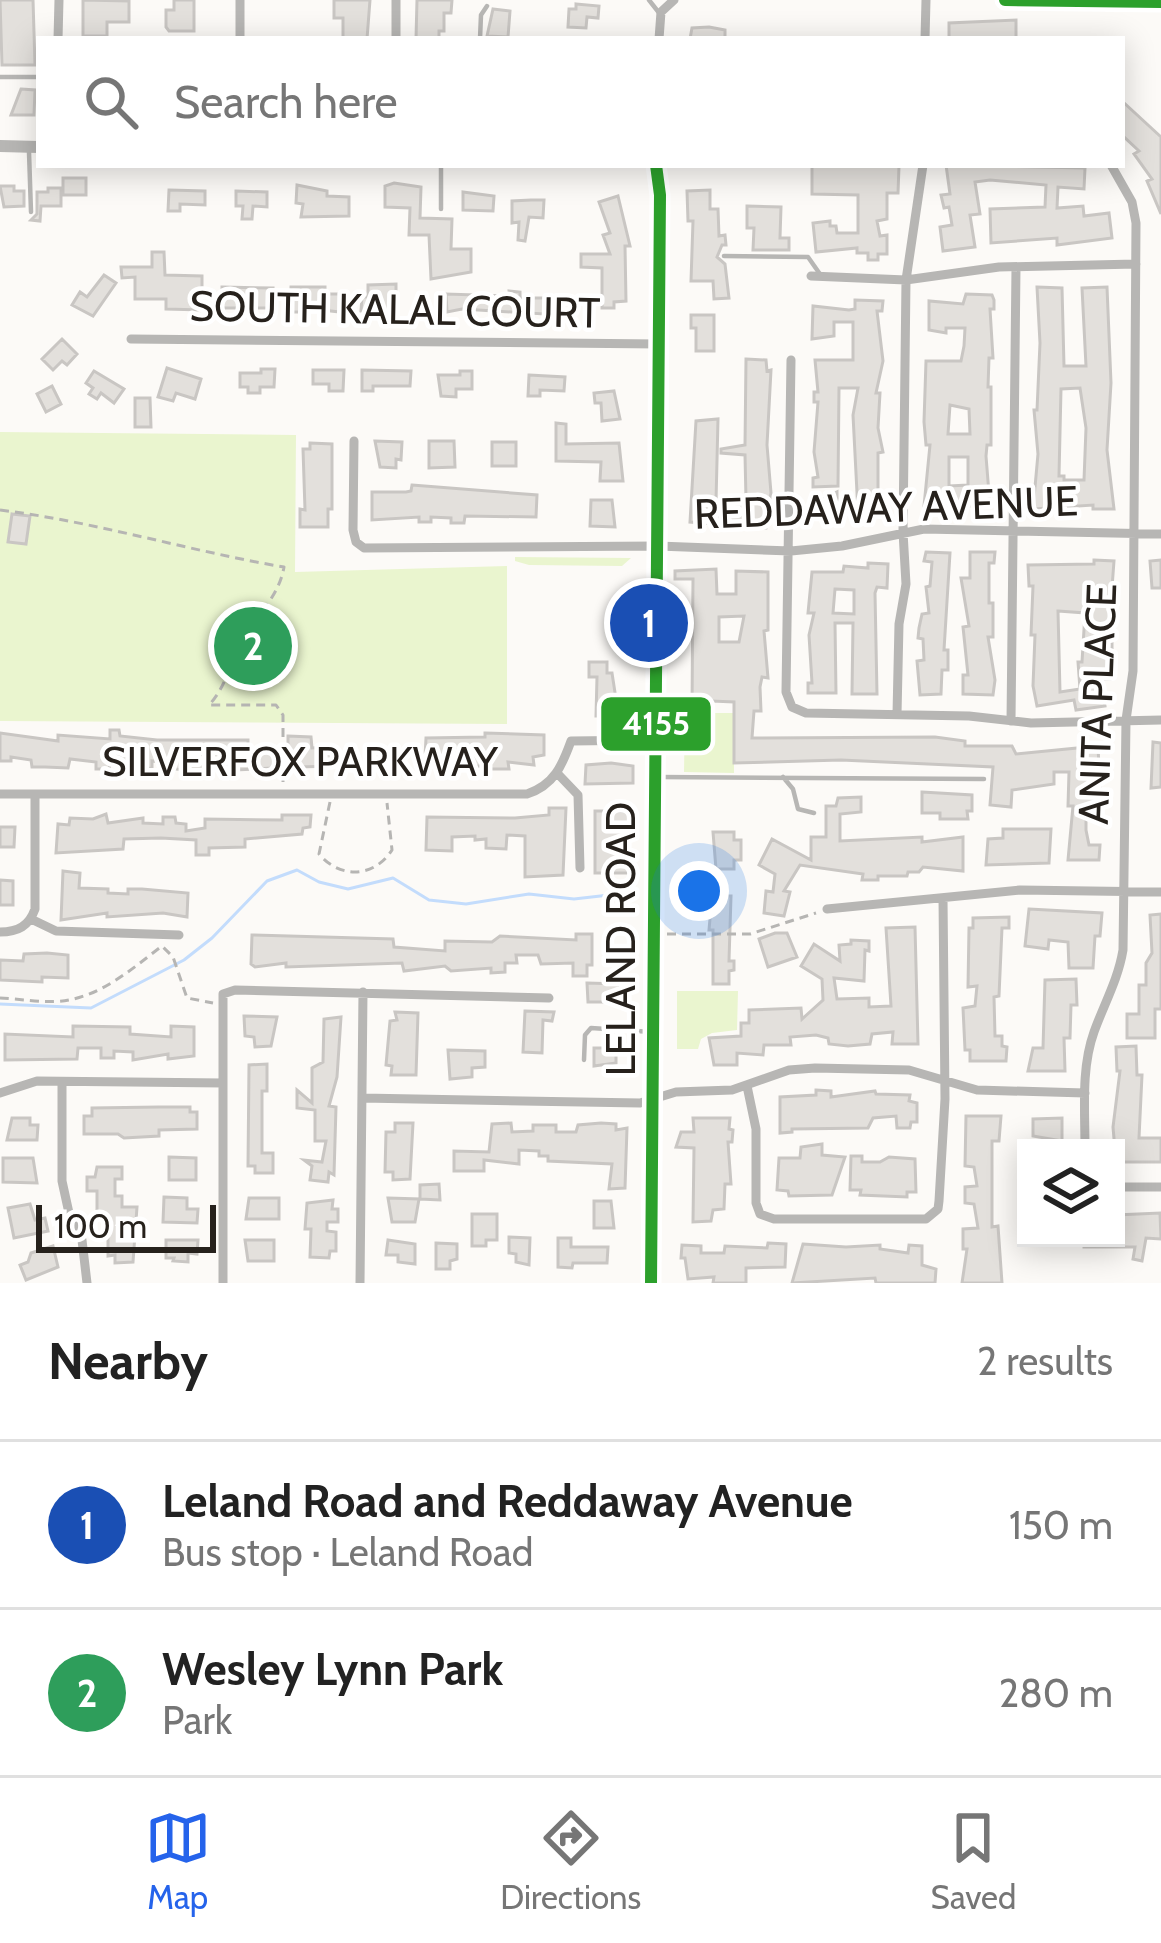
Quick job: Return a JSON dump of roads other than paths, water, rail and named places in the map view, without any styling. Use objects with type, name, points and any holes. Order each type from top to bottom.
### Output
[{"type":"street","points":[[58,0],[58,36]]},
{"type":"street","points":[[240,0],[240,36]]},
{"type":"street","points":[[396,0],[396,36]]},
{"type":"street","points":[[659,36],[661,14],[674,0]]},
{"type":"street","points":[[925,36],[926,0]]},
{"type":"street","points":[[1005,0],[1161,2]]},
{"type":"street","points":[[0,146],[34,147]]},
{"type":"street","name":"LELAND ROAD","points":[[651,1283],[661,184],[657,168]]},
{"type":"street","points":[[897,714],[899,624],[906,584],[906,280],[923,168]]},
{"type":"street","name":"ANITA PLACE","points":[[1085,1139],[1085,1094],[1094,1034],[1117,981],[1124,950],[1126,720],[1133,671],[1136,264],[1132,202],[1113,168]]},
{"type":"street","points":[[817,276],[906,280],[1016,267],[1136,264]]},
{"type":"street","points":[[1011,721],[1016,267]]},
{"type":"street","name":"SOUTH KALAL COURT","points":[[131,339],[659,344]]},
{"type":"street","points":[[791,360],[786,692],[792,707],[806,713],[1011,721],[1161,720]]},
{"type":"street","name":"REDDAWAY AVENUE","points":[[354,442],[353,530],[356,542],[364,548],[658,546],[790,551],[842,546],[903,532],[1161,534]]},
{"type":"street","name":"SILVERFOX PARKWAY","points":[[0,794],[527,794],[550,782],[571,741],[655,740]]},
{"type":"street","points":[[557,773],[578,795],[580,868]]},
{"type":"street","points":[[0,932],[20,929],[32,919],[37,893],[35,794]]},
{"type":"street","points":[[827,910],[1020,890],[1161,892]]},
{"type":"street","points":[[747,1086],[756,1129],[760,1214],[774,1219],[904,1220],[926,1220],[934,1215],[939,1201],[945,1099],[943,898]]},
{"type":"street","points":[[32,919],[56,931],[179,935]]},
{"type":"street","points":[[223,1283],[223,994],[235,990],[549,998]]},
{"type":"street","points":[[360,1283],[363,992]]},
{"type":"street","points":[[362,1098],[640,1103],[676,1092],[710,1094],[789,1070],[815,1068],[895,1069],[976,1090],[1085,1094]]},
{"type":"street","points":[[0,1093],[37,1081],[223,1083]]},
{"type":"street","points":[[62,1082],[62,1181],[69,1213],[82,1240],[87,1283]]},
{"type":"street","points":[[1125,1187],[1161,1187]]},
{"type":"lane","points":[[649,0],[661,14]]},
{"type":"lane","points":[[480,36],[481,15],[487,6]]},
{"type":"lane","points":[[0,77],[36,77]]},
{"type":"lane","points":[[32,212],[34,147]]},
{"type":"lane","points":[[441,168],[441,209]]},
{"type":"lane","points":[[724,256],[808,257],[817,276]]},
{"type":"lane","points":[[654,776],[983,778]]},
{"type":"lane","points":[[783,777],[793,789],[798,808],[814,813]]},
{"type":"lane","points":[[584,1060],[585,1035],[591,1028],[652,1032]]},
{"type":"waterway","points":[[0,1004],[91,1008],[184,960],[267,881],[297,870],[348,889],[393,878],[429,900],[466,904],[529,894],[574,899],[618,894]]},
{"type":"place","name":"Leland Road and Reddaway Avenue","points":[[649,623]]},
{"type":"place","name":"Wesley Lynn Park","points":[[253,646]]}]
